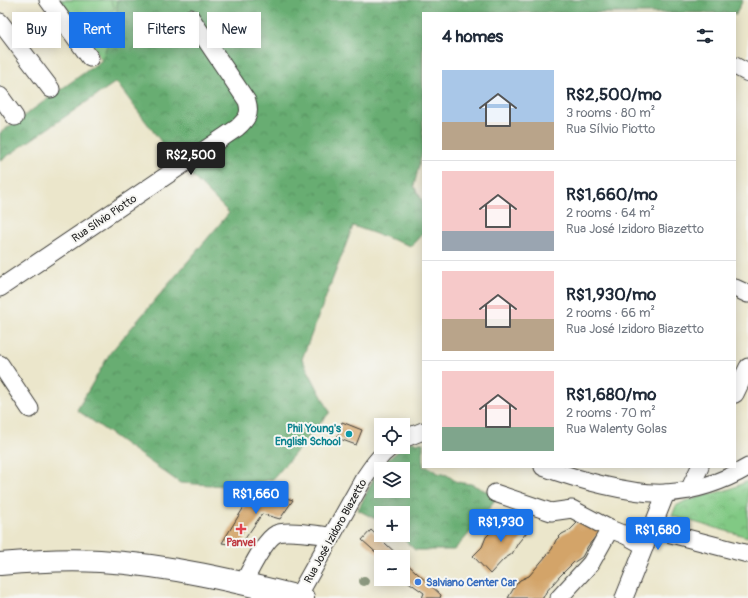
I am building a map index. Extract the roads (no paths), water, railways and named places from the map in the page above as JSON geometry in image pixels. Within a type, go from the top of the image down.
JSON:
[{"type":"main road","points":[[0,564],[61,560],[100,561],[171,568],[243,583],[299,598]]},
{"type":"street","points":[[48,0],[90,58]]},
{"type":"street","points":[[0,22],[51,89]]},
{"type":"street","name":"Rua Sílvio Piotto","points":[[0,288],[237,128],[248,115],[249,108],[247,100],[199,30]]},
{"type":"street","points":[[736,67],[748,73]]},
{"type":"street","points":[[0,96],[15,117]]},
{"type":"street","points":[[736,288],[748,294]]},
{"type":"street","points":[[0,364],[30,409]]},
{"type":"street","points":[[736,392],[748,367]]},
{"type":"street","points":[[410,436],[422,431]]},
{"type":"street","name":"Rua José Izidoro Biazetto","points":[[299,598],[331,536],[363,480],[382,454]]},
{"type":"street","points":[[548,468],[570,476],[618,488],[643,492],[666,493],[689,490],[710,484],[733,476],[748,467]]},
{"type":"street","points":[[689,490],[700,468]]},
{"type":"street","points":[[495,493],[551,512],[572,509],[645,546]]},
{"type":"street","points":[[624,598],[666,493]]},
{"type":"street","points":[[559,598],[617,532],[638,528],[652,529],[748,554]]},
{"type":"street","points":[[243,583],[264,546],[276,534],[287,532],[331,536]]},
{"type":"place","name":"Phil Young's English School","points":[[349,434]]},
{"type":"place","name":"Panvel","points":[[241,529]]},
{"type":"place","name":"Salviano Center Car","points":[[418,582]]}]
